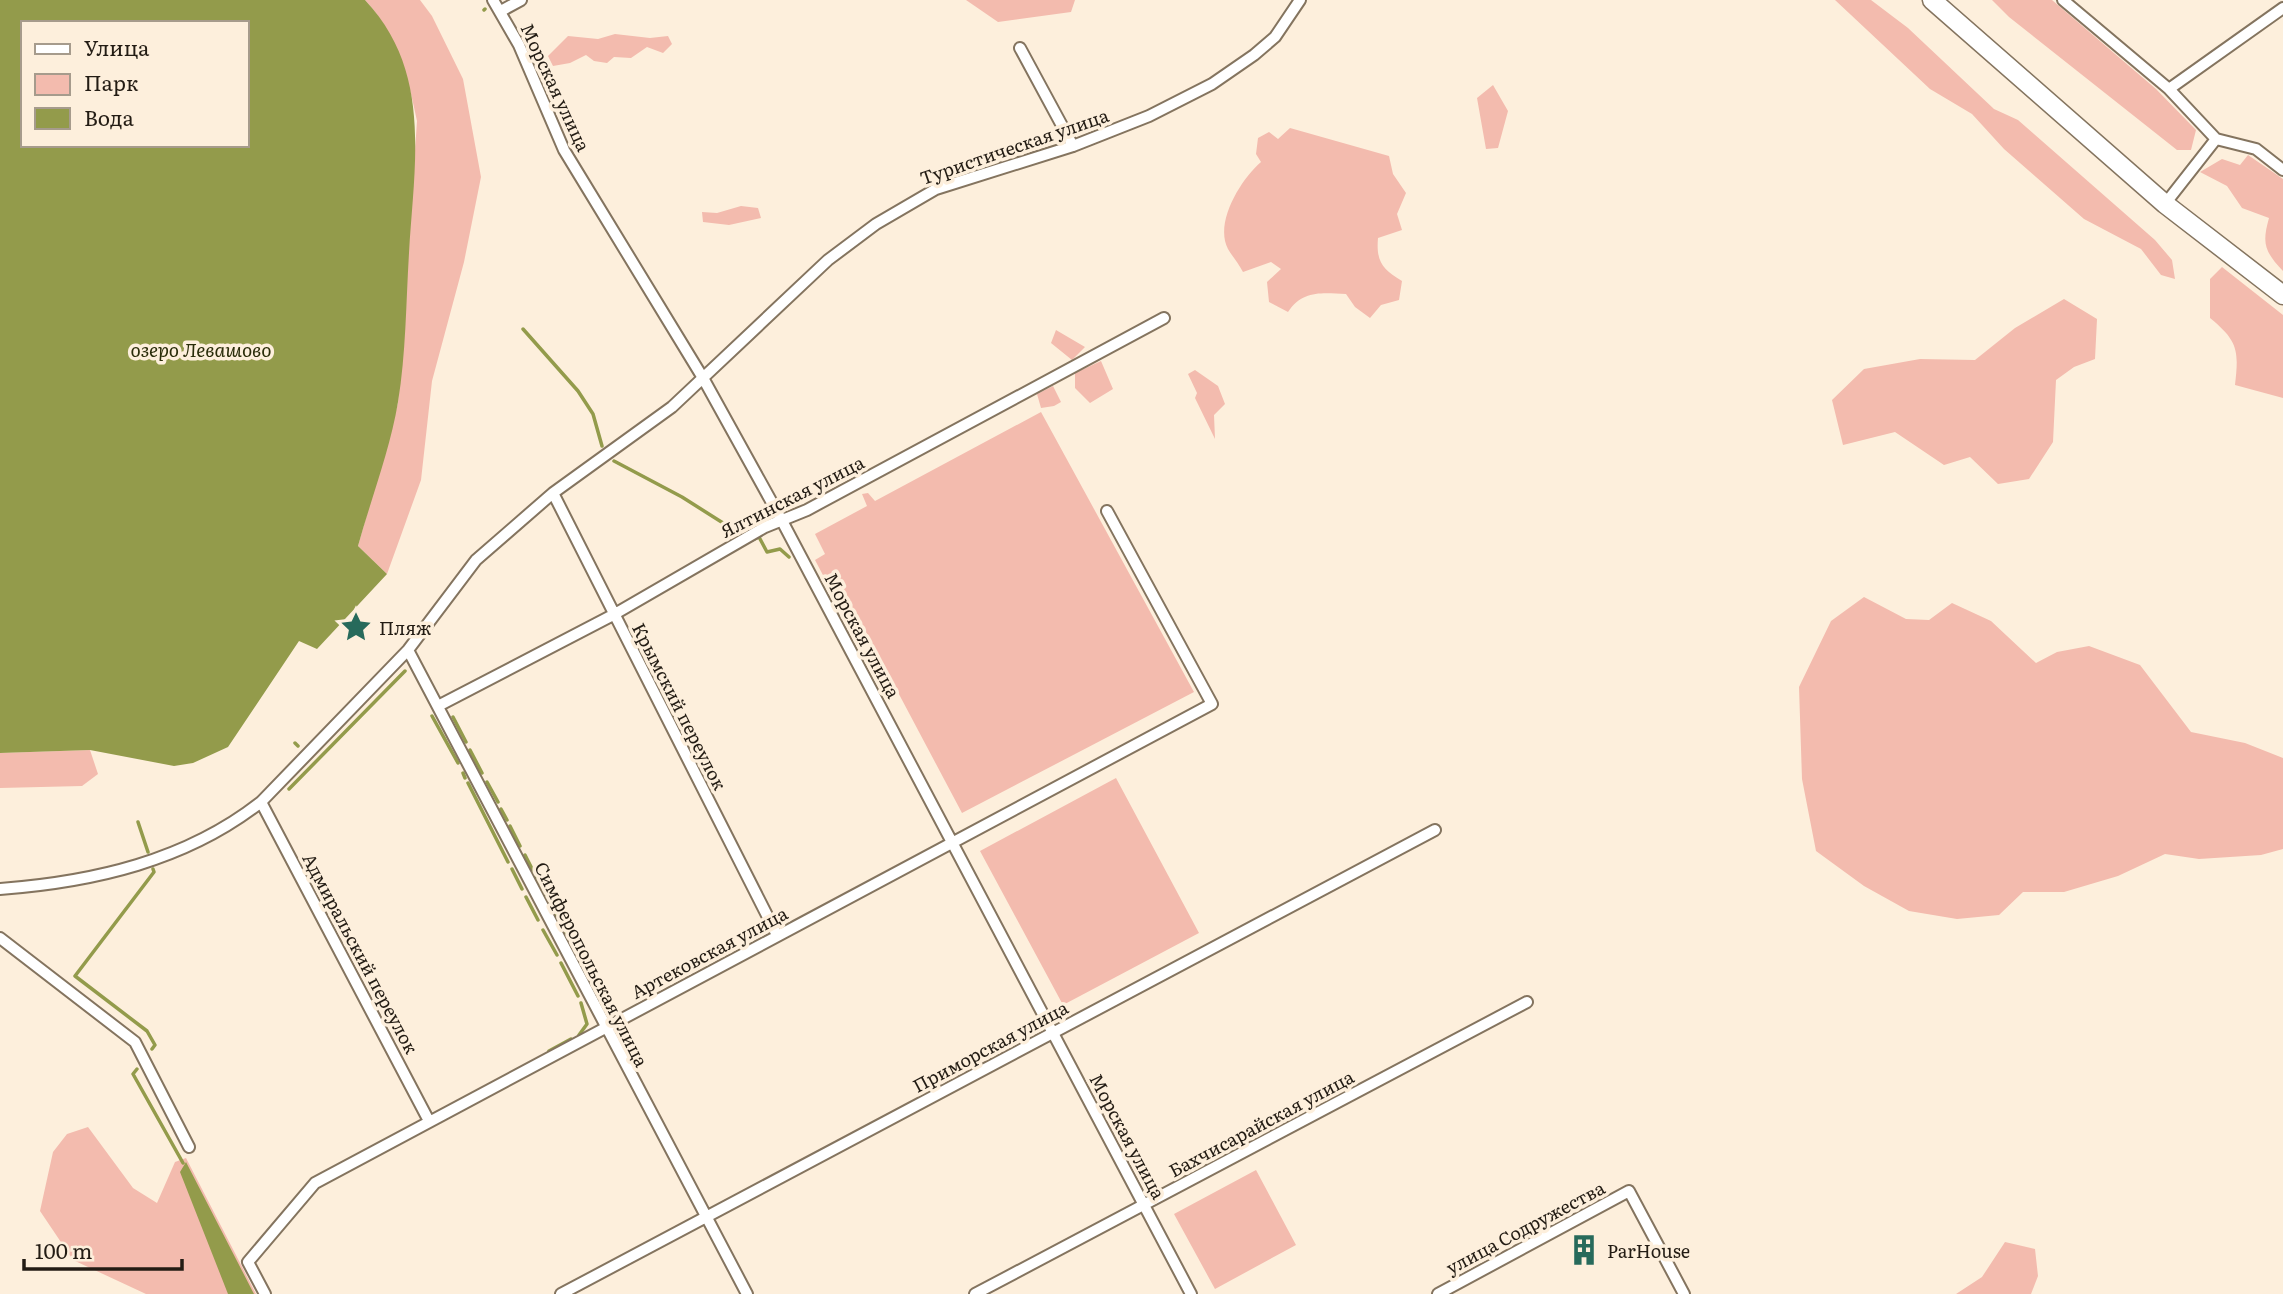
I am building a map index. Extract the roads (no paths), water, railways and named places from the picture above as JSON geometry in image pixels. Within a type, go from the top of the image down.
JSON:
[{"type":"main road","points":[[1931,0],[2165,204],[2283,295]]},
{"type":"street","name":"Морская улица","points":[[493,0],[519,45],[564,150],[703,378],[781,519],[1191,1294]]},
{"type":"street","points":[[501,11],[521,0]]},
{"type":"street","name":"Туристическая улица","points":[[0,890],[80,879],[182,851],[237,821],[261,802],[408,650],[476,560],[554,493],[672,407],[812,274],[899,210],[936,189],[1073,146],[1149,116],[1212,84],[1254,55],[1282,27],[1300,0]]},
{"type":"street","points":[[2063,0],[2169,89],[2216,139],[2256,149],[2283,170]]},
{"type":"street","points":[[2169,89],[2283,6],[2278,0]]},
{"type":"street","points":[[1020,48],[1073,146]]},
{"type":"street","points":[[2165,204],[2216,139]]},
{"type":"street","name":"Ялтинская улица","points":[[438,706],[613,615],[781,519],[807,510],[1164,318]]},
{"type":"street","name":"Крымский переулок","points":[[554,493],[613,615],[777,935]]},
{"type":"street","name":"Артековская улица","points":[[265,1294],[248,1262],[315,1183],[1212,704],[1107,510]]},
{"type":"street","name":"Симферопольская улица","points":[[408,650],[604,1028],[747,1294]]},
{"type":"street","name":"Адмиральский переулок","points":[[261,802],[429,1121]]},
{"type":"street","name":"Приморская улица","points":[[561,1294],[1435,830]]},
{"type":"street","points":[[0,938],[135,1042],[189,1147]]},
{"type":"street","name":"Бахчисарайская улица","points":[[975,1294],[1527,1002]]},
{"type":"street","name":"улица Содружества","points":[[1438,1294],[1629,1191],[1684,1294]]},
{"type":"water","name":"озеро Левашово","points":[[0,0],[365,0],[387,28],[401,57],[410,88],[414,120],[414,186],[401,384],[390,438],[358,546],[387,574],[317,649],[299,641],[228,747],[193,763],[174,766],[90,750],[0,753]]},
{"type":"water","points":[[186,1162],[254,1294],[228,1294],[180,1172]]},
{"type":"waterway","points":[[523,329],[578,391],[593,414],[602,446]]},
{"type":"waterway","points":[[614,461],[682,497],[742,535]]},
{"type":"waterway","points":[[750,541],[759,537],[767,552],[780,549],[789,557]]},
{"type":"waterway","points":[[289,789],[405,671]]},
{"type":"waterway","points":[[432,716],[458,763]]},
{"type":"waterway","points":[[453,717],[466,742]]},
{"type":"waterway","points":[[295,743],[298,746]]},
{"type":"waterway","points":[[470,750],[482,773]]},
{"type":"waterway","points":[[463,773],[465,778]]},
{"type":"waterway","points":[[487,782],[498,802]]},
{"type":"waterway","points":[[468,783],[508,862]]},
{"type":"waterway","points":[[501,809],[507,820]]},
{"type":"waterway","points":[[138,822],[148,852]]},
{"type":"waterway","points":[[510,826],[520,846]]},
{"type":"waterway","points":[[525,855],[556,916]]},
{"type":"waterway","points":[[152,1049],[155,1045],[147,1031],[75,976],[154,872],[153,869]]},
{"type":"waterway","points":[[512,869],[522,889]]},
{"type":"waterway","points":[[526,897],[538,920]]},
{"type":"waterway","points":[[561,926],[581,963]]},
{"type":"waterway","points":[[543,930],[557,955]]},
{"type":"waterway","points":[[561,963],[578,996]]},
{"type":"waterway","points":[[579,1035],[587,1024],[581,1003]]},
{"type":"waterway","points":[[549,1051],[571,1039]]},
{"type":"waterway","points":[[137,1069],[133,1074],[183,1163]]},
{"type":"place","name":"Пляж","points":[[356,627]]},
{"type":"place","name":"ParHouse","points":[[1584,1250]]}]
